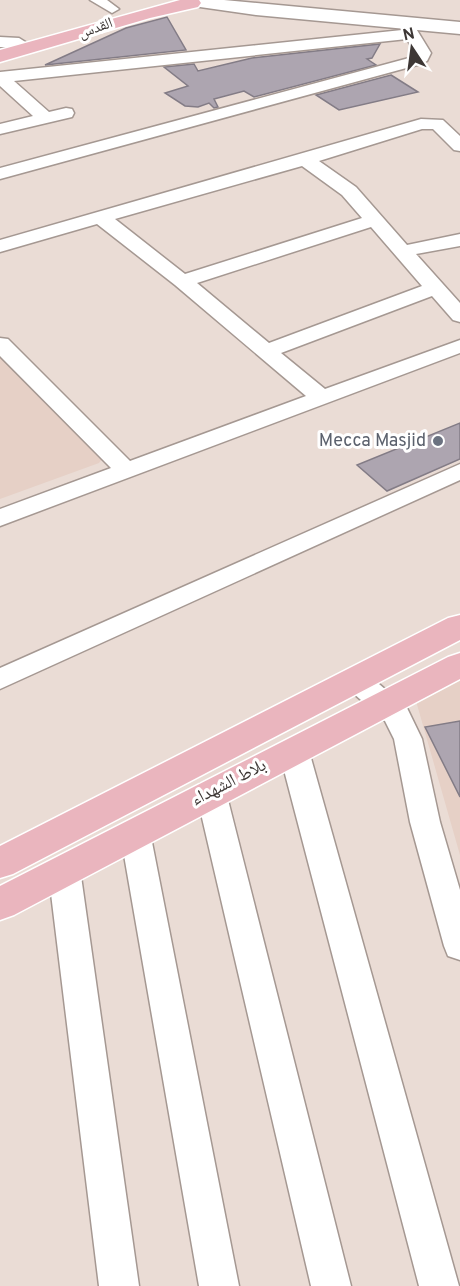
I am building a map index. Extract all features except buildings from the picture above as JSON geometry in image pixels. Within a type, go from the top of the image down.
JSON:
[{"type":"main road","name":"القدس","points":[[0,48],[60,30],[104,5],[132,0]]},
{"type":"main road","points":[[162,0],[199,2]]},
{"type":"main road","name":"القدس","points":[[0,56],[62,41],[139,15],[199,2]]},
{"type":"main road","points":[[0,863],[460,626]]},
{"type":"main road","name":"بلاط الشهداء","points":[[0,904],[211,792],[386,705],[460,665]]},
{"type":"street","points":[[228,0],[370,15],[460,21]]},
{"type":"street","points":[[199,2],[409,30]]},
{"type":"street","points":[[1,78],[409,30],[460,28]]},
{"type":"street","points":[[0,174],[411,63],[421,58],[423,52],[409,30]]},
{"type":"street","points":[[0,42],[19,43]]},
{"type":"street","points":[[1,78],[45,118]]},
{"type":"street","points":[[0,129],[66,113]]},
{"type":"street","points":[[0,246],[429,122],[441,126],[460,146]]},
{"type":"street","points":[[304,159],[349,191],[460,316]]},
{"type":"street","points":[[100,217],[182,281],[322,398]]},
{"type":"street","points":[[182,281],[374,220]]},
{"type":"street","points":[[404,251],[460,240]]},
{"type":"street","points":[[267,351],[435,288]]},
{"type":"street","points":[[0,344],[126,470]]},
{"type":"street","points":[[0,518],[460,346]]},
{"type":"street","points":[[0,679],[460,471]]},
{"type":"street","points":[[355,679],[397,715],[408,739],[425,822],[460,946]]},
{"type":"street","points":[[294,750],[439,1286]]},
{"type":"street","points":[[211,792],[331,1286]]},
{"type":"street","points":[[135,832],[219,1286]]},
{"type":"street","points":[[64,869],[119,1286]]},
{"type":"shaded area","points":[[0,349],[102,459],[99,463],[0,499]]},
{"type":"shaded area","points":[[460,678],[460,855],[416,701]]},
{"type":"place","name":"Mecca Masjid","points":[[438,441]]}]
